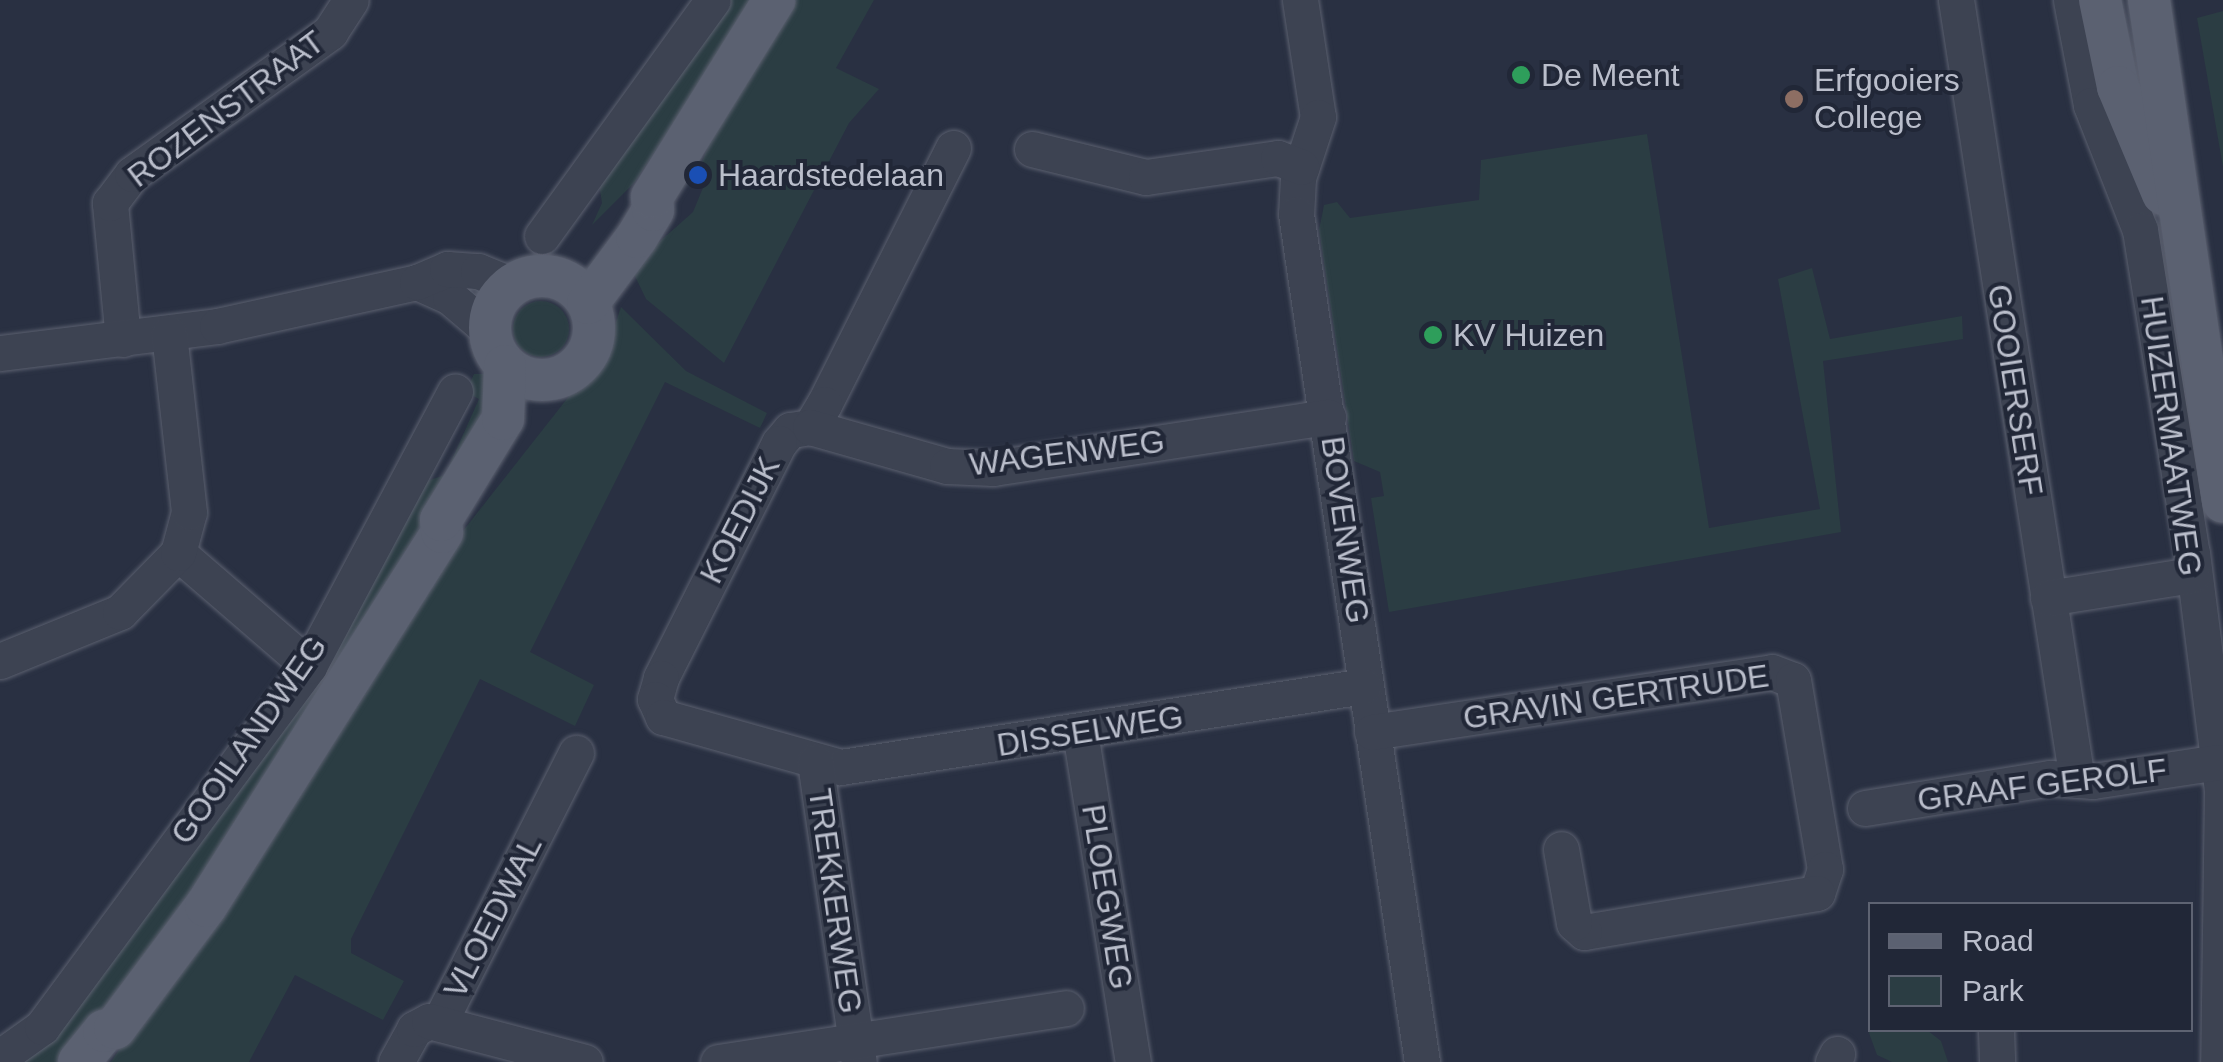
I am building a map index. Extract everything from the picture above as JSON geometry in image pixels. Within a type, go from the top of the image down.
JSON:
[{"type":"main road","points":[[572,290],[637,237],[653,210],[652,197],[774,0]]},
{"type":"main road","name":"HUIZERMAATWEG","points":[[2100,0],[2118,86],[2180,236]]},
{"type":"main road","name":"HUIZERMAATWEG","points":[[2150,0],[2182,202],[2180,236],[2223,502]]},
{"type":"main road","points":[[538,276],[572,290],[594,335],[586,358],[567,374],[513,359],[495,306],[512,285],[538,276]]},
{"type":"main road","name":"GOOILANDWEG","points":[[108,1045],[232,867],[442,532],[453,530],[496,482],[513,359]]},
{"type":"main road","name":"GOOILANDWEG","points":[[79,1062],[104,1031],[108,1045]]},
{"type":"street","name":"ROZENSTRAAT","points":[[122,339],[110,203],[132,174],[330,32],[351,0]]},
{"type":"street","points":[[542,236],[712,0]]},
{"type":"street","name":"BOVENWEG","points":[[1300,0],[1318,113],[1301,167],[1296,214],[1422,1062]]},
{"type":"street","name":"GOOIERSERF","points":[[1956,0],[2078,780]]},
{"type":"street","name":"HUIZERMAATWEG","points":[[2071,0],[2091,105],[2140,230],[2219,762],[2218,1062]]},
{"type":"street","name":"KOEDIJK","points":[[815,762],[674,724],[655,700],[779,443],[790,430],[810,428],[954,148]]},
{"type":"street","points":[[1032,148],[1146,177],[1278,158],[1301,167]]},
{"type":"street","points":[[417,282],[424,274],[458,268],[512,285]]},
{"type":"street","points":[[0,353],[169,334],[417,282],[450,296],[513,359]]},
{"type":"street","points":[[0,661],[120,612],[178,552],[190,512],[169,334]]},
{"type":"street","name":"GOOILANDWEG","points":[[0,1057],[42,1027],[308,666],[455,391]]},
{"type":"street","name":"WAGENWEG","points":[[810,428],[947,466],[993,468],[1328,417]]},
{"type":"street","points":[[178,552],[308,666]]},
{"type":"street","points":[[2048,598],[2192,575]]},
{"type":"street","name":"GRAVIN GERTRUDE","points":[[1372,732],[1772,672],[1793,680],[1826,869],[1817,893],[1584,932],[1574,923],[1561,849]]},
{"type":"street","name":"DISSELWEG","points":[[815,762],[880,764],[1364,686]]},
{"type":"street","name":"PLOEGWEG","points":[[1080,732],[1133,1062]]},
{"type":"street","name":"VLOEDWAL","points":[[396,1062],[418,1025],[439,1023],[576,753]]},
{"type":"street","name":"TREKKERWEG","points":[[815,762],[857,1050],[1066,1008]]},
{"type":"street","name":"GRAAF GEROLF","points":[[1865,808],[2050,778],[2078,780],[2219,762]]},
{"type":"street","points":[[439,1023],[585,1062]]},
{"type":"street","points":[[1996,1032],[1997,1062]]},
{"type":"street","points":[[718,1062],[857,1050]]},
{"type":"green space","points":[[722,0],[755,0],[635,182],[592,225],[602,203],[598,177]]},
{"type":"green space","points":[[790,0],[874,0],[836,68],[879,89],[849,123],[724,363],[646,299],[634,274],[640,259],[693,212],[707,178],[698,172],[710,141]]},
{"type":"green space","points":[[2223,11],[2223,167],[2197,18]]},
{"type":"green space","points":[[1647,134],[1709,528],[1820,509],[1778,279],[1812,268],[1830,339],[1962,316],[1963,339],[1823,361],[1841,532],[1389,612],[1371,498],[1384,496],[1380,472],[1354,461],[1319,230],[1324,205],[1337,202],[1350,218],[1479,200],[1481,160]]},
{"type":"green space","points":[[541,301],[561,309],[569,329],[561,349],[541,357],[521,349],[513,329],[521,309]]},
{"type":"green space","points":[[621,307],[686,371],[767,413],[760,428],[665,382],[530,652],[594,685],[575,726],[480,679],[351,939],[351,953],[404,981],[383,1020],[295,975],[249,1062],[111,1062],[459,536],[607,348]]},
{"type":"green space","points":[[474,374],[492,374],[498,404],[183,905],[66,1062],[14,1062],[418,484],[445,475],[479,399],[466,392]]},
{"type":"green space","points":[[1930,1032],[1941,1041],[1948,1062],[1892,1062],[1877,1055],[1869,1033]]},
{"type":"place","name":"De Meent","points":[[1521,75]]},
{"type":"place","name":"Erfgooiers College","points":[[1794,99]]},
{"type":"place","name":"Haardstedelaan","points":[[698,175]]},
{"type":"place","name":"KV Huizen","points":[[1433,335]]}]
